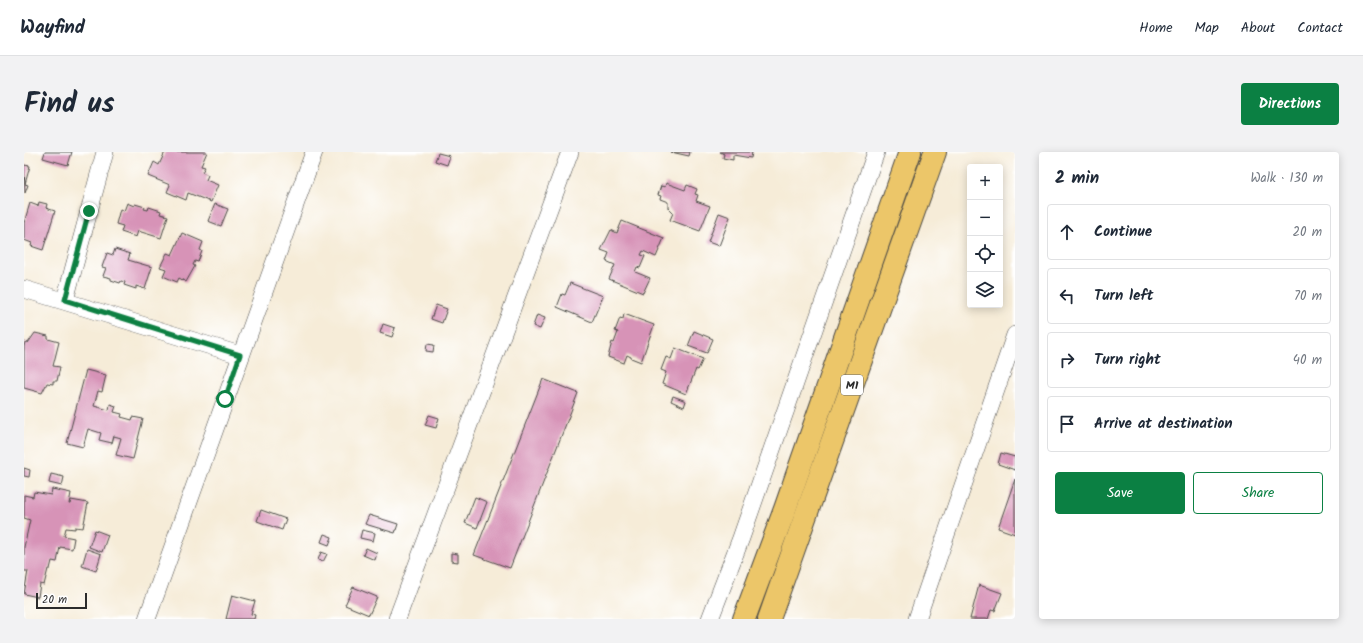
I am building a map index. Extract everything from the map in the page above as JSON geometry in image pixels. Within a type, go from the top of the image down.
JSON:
[{"type":"highway","name":"M1","points":[[744,619],[785,509],[910,152]]},
{"type":"highway","name":"M1","points":[[768,619],[935,152]]},
{"type":"street","points":[[65,300],[105,152]]},
{"type":"street","points":[[147,619],[240,355],[314,152]]},
{"type":"street","points":[[397,619],[570,152]]},
{"type":"street","points":[[710,619],[741,538],[876,152]]},
{"type":"street","points":[[24,289],[65,300],[240,355]]},
{"type":"street","points":[[917,619],[1015,335]]},
{"type":"building","points":[[45,152],[72,152],[68,165],[43,158]]},
{"type":"building","points":[[165,152],[207,152],[201,166],[205,167],[202,172],[208,175],[206,180],[218,185],[211,202],[188,193],[186,200],[167,192],[170,185],[148,176],[154,162],[159,165]]},
{"type":"building","points":[[671,152],[690,152],[689,156]]},
{"type":"building","points":[[720,152],[752,152],[751,158],[733,155],[733,160],[723,158],[724,154]]},
{"type":"building","points":[[438,153],[450,156],[447,165],[435,161]]},
{"type":"building","points":[[24,165],[30,166],[25,184],[28,185],[25,193]]},
{"type":"building","points":[[666,183],[685,190],[687,185],[697,189],[695,194],[698,195],[696,201],[710,206],[700,231],[670,220],[673,213],[668,208],[668,202],[660,199],[661,196],[658,195],[661,186],[665,187]]},
{"type":"building","points":[[39,202],[47,204],[46,208],[55,211],[43,250],[31,246],[32,243],[24,240],[24,223],[30,203],[38,206]]},
{"type":"building","points":[[127,203],[134,206],[135,204],[145,207],[144,209],[148,210],[149,207],[161,211],[160,214],[168,216],[161,238],[138,231],[136,237],[121,232],[123,226],[116,224],[120,209],[124,211]]},
{"type":"building","points":[[215,204],[228,209],[221,226],[208,221]]},
{"type":"building","points":[[719,213],[730,217],[719,246],[708,242]]},
{"type":"building","points":[[622,221],[664,238],[656,257],[643,251],[641,255],[645,256],[640,268],[637,267],[635,272],[650,278],[643,293],[609,279],[615,265],[606,261],[609,253],[601,250],[611,230],[617,233]]},
{"type":"building","points":[[182,233],[203,242],[200,250],[202,251],[198,262],[195,261],[193,265],[195,266],[186,282],[179,278],[177,282],[163,276],[166,269],[160,267],[167,253],[172,255]]},
{"type":"building","points":[[115,249],[130,254],[128,260],[152,267],[145,289],[136,286],[136,289],[124,285],[125,282],[121,281],[120,283],[103,276],[106,268],[102,267],[107,253],[113,255]]},
{"type":"building","points":[[570,283],[603,296],[592,322],[557,307],[562,294],[565,295]]},
{"type":"building","points":[[436,305],[447,309],[442,323],[431,319]]},
{"type":"building","points":[[624,314],[654,325],[641,362],[627,355],[624,363],[608,357],[612,342],[614,343],[618,332],[615,331],[620,318],[623,319]]},
{"type":"building","points":[[537,315],[545,318],[540,329],[533,326]]},
{"type":"building","points":[[383,324],[395,328],[392,337],[380,333]]},
{"type":"building","points":[[694,331],[713,339],[707,353],[688,346]]},
{"type":"building","points":[[35,333],[48,336],[48,339],[59,342],[53,366],[60,367],[57,381],[53,381],[53,384],[47,383],[42,393],[24,388],[25,342],[28,343]]},
{"type":"building","points":[[427,344],[434,345],[433,352],[426,351]]},
{"type":"building","points":[[675,348],[703,359],[698,370],[696,369],[686,394],[662,384],[666,372],[661,370],[666,357],[671,359]]},
{"type":"building","points":[[86,370],[106,375],[102,392],[98,391],[94,406],[109,410],[110,404],[116,406],[114,412],[122,414],[121,417],[132,420],[133,417],[143,419],[133,459],[116,455],[121,438],[114,436],[112,443],[99,440],[101,433],[88,429],[83,447],[67,443]]},
{"type":"building","points":[[543,379],[578,393],[510,568],[474,555]]},
{"type":"building","points":[[673,396],[686,401],[684,407],[671,401]]},
{"type":"building","points":[[429,415],[439,418],[436,428],[425,425]]},
{"type":"building","points":[[1001,453],[1015,457],[1015,470],[998,464]]},
{"type":"building","points":[[24,468],[30,470],[29,477],[24,476]]},
{"type":"building","points":[[51,474],[64,477],[62,486],[49,483]]},
{"type":"building","points":[[1015,479],[1015,534],[998,528]]},
{"type":"building","points":[[52,489],[71,493],[69,504],[71,500],[88,503],[83,528],[66,528],[64,536],[74,538],[72,549],[60,547],[57,562],[52,561],[50,569],[48,569],[44,585],[40,584],[38,597],[24,594],[28,571],[24,571],[24,547],[30,520],[24,518],[24,495],[33,497],[34,492],[51,495]]},
{"type":"building","points":[[475,497],[487,502],[477,528],[465,523]]},
{"type":"building","points":[[261,510],[286,519],[282,530],[257,521]]},
{"type":"building","points":[[369,515],[398,524],[395,533],[365,524]]},
{"type":"building","points":[[95,530],[108,535],[102,552],[89,547]]},
{"type":"building","points":[[362,530],[375,533],[373,541],[360,538]]},
{"type":"building","points":[[324,534],[332,537],[329,545],[321,542]]},
{"type":"building","points":[[366,548],[377,553],[375,560],[363,555]]},
{"type":"building","points":[[87,549],[101,554],[96,571],[82,566]]},
{"type":"building","points":[[321,552],[327,554],[323,562],[318,560]]},
{"type":"building","points":[[451,553],[458,554],[458,562],[451,561]]},
{"type":"building","points":[[979,585],[1002,593],[995,611],[991,610],[988,619],[970,619]]},
{"type":"building","points":[[353,587],[377,597],[369,615],[345,605]]},
{"type":"building","points":[[232,595],[255,601],[251,614],[255,615],[254,619],[226,619]]},
{"type":"route","points":[[89,211],[65,300],[240,355],[225,399]]}]
